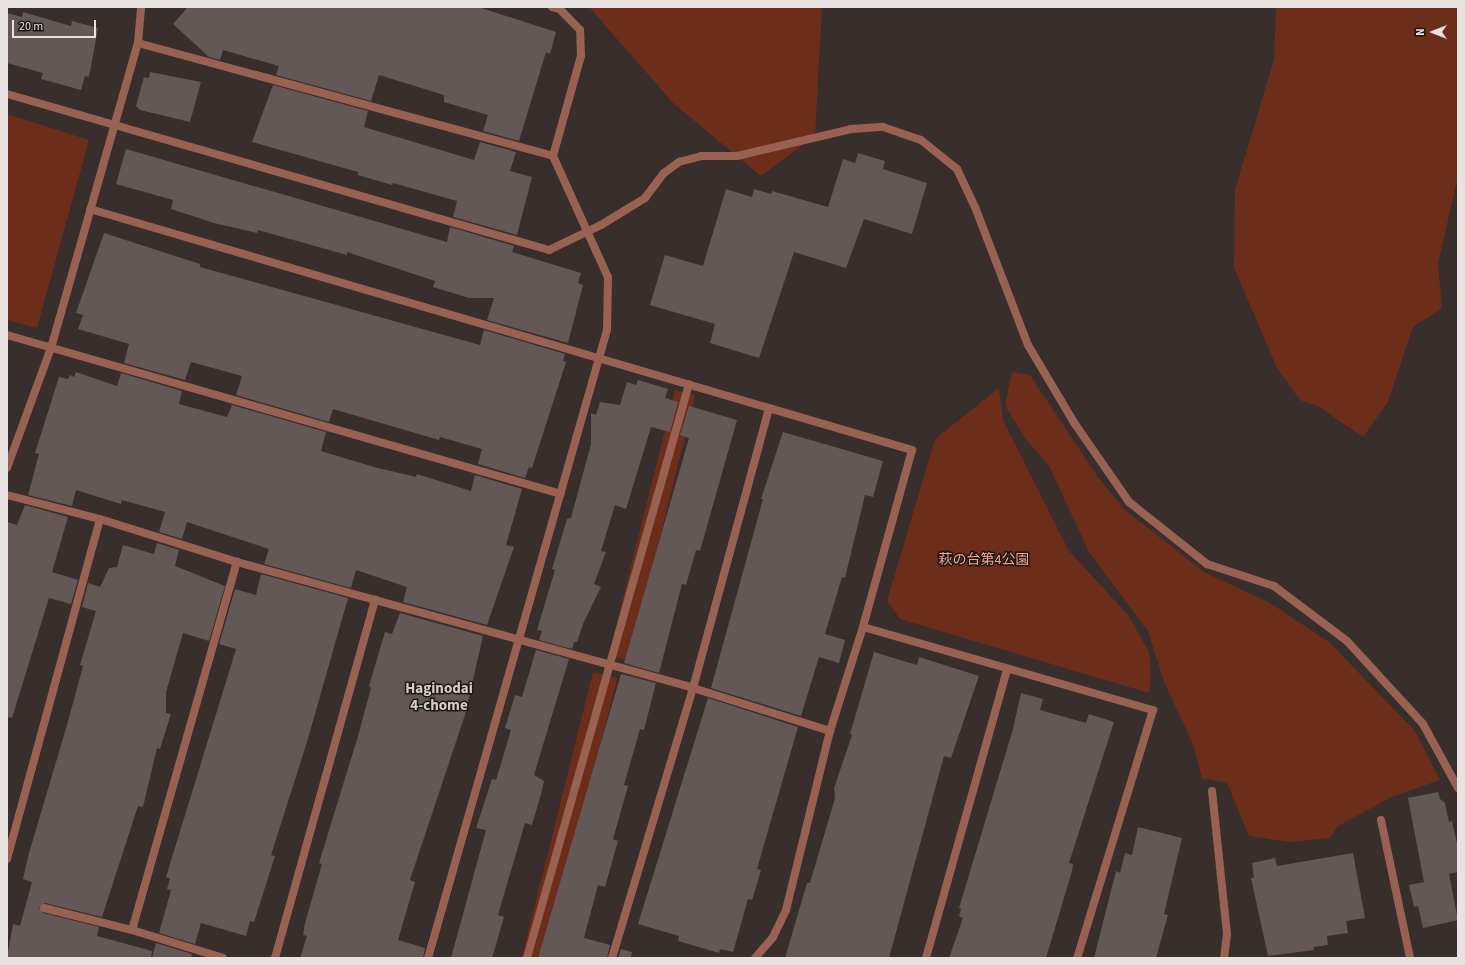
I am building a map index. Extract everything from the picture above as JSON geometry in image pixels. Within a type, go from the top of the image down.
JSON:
[{"type":"street","points":[[7,468],[51,348],[113,125],[138,43],[141,7]]},
{"type":"street","points":[[428,958],[607,330],[608,277],[553,156],[581,56],[580,30],[560,9],[552,7]]},
{"type":"street","points":[[138,43],[553,156]]},
{"type":"street","points":[[7,94],[549,250],[601,225],[645,198],[664,173],[679,162],[701,156],[737,156],[851,129],[883,127],[921,140],[957,169],[975,207],[1028,345],[1075,424],[1129,502],[1207,564],[1274,586],[1347,641],[1423,724],[1458,788]]},
{"type":"street","points":[[90,209],[600,356],[769,409],[912,450],[863,627],[830,731],[786,910],[773,937],[755,958]]},
{"type":"street","points":[[7,335],[561,494]]},
{"type":"street","points":[[527,958],[612,667],[689,384]]},
{"type":"street","points":[[612,958],[693,688],[769,409]]},
{"type":"street","points":[[7,495],[100,519],[237,562],[520,639],[612,667],[693,688],[830,731]]},
{"type":"street","points":[[7,859],[100,519]]},
{"type":"street","points":[[132,930],[237,562]]},
{"type":"street","points":[[275,958],[375,600]]},
{"type":"street","points":[[863,627],[1153,710],[1077,958]]},
{"type":"street","points":[[926,958],[1008,669]]},
{"type":"street","points":[[1212,791],[1227,934],[1224,958]]},
{"type":"street","points":[[1381,820],[1410,958]]},
{"type":"street","points":[[44,908],[132,930],[223,958]]},
{"type":"green space","points":[[589,7],[822,7],[815,136],[761,176],[674,104]]},
{"type":"green space","points":[[1276,7],[1458,7],[1458,176],[1438,264],[1442,308],[1413,327],[1388,402],[1363,437],[1318,406],[1300,400],[1277,368],[1234,268],[1235,190],[1274,59]]},
{"type":"green space","points":[[7,114],[89,140],[37,328],[7,320]]},
{"type":"green space","points":[[1012,372],[1030,375],[1098,477],[1125,510],[1204,572],[1270,603],[1329,642],[1415,731],[1440,780],[1392,797],[1338,826],[1330,838],[1291,842],[1249,836],[1227,783],[1202,778],[1193,744],[1164,682],[1148,631],[1089,552],[1049,466],[1025,438],[1005,405]]},
{"type":"green space","name":"萩の台第4公園","points":[[999,388],[1003,420],[1069,551],[1129,616],[1149,652],[1151,672],[1149,693],[900,619],[887,601],[935,439]]},
{"type":"green space","points":[[675,390],[695,395],[629,661],[609,656]]},
{"type":"green space","points":[[593,672],[617,678],[547,958],[522,958]]},
{"type":"building","points":[[188,7],[478,7],[556,32],[550,54],[546,52],[519,141],[483,131],[488,115],[444,102],[444,95],[379,75],[371,101],[276,75],[279,66],[223,50],[220,60],[209,57],[173,24]]},
{"type":"building","points":[[23,12],[71,26],[72,21],[98,28],[89,77],[85,76],[81,90],[41,79],[43,73],[7,63],[7,13],[22,17]]},
{"type":"building","points":[[150,72],[201,82],[190,122],[140,110],[136,106],[144,77],[149,78]]},
{"type":"building","points":[[273,85],[368,111],[364,127],[474,160],[480,142],[516,152],[510,171],[532,177],[517,235],[453,217],[457,201],[393,183],[392,185],[358,175],[358,172],[252,142]]},
{"type":"building","points":[[126,149],[447,242],[450,227],[514,246],[512,252],[581,273],[578,283],[583,285],[568,343],[487,320],[494,298],[469,298],[433,287],[435,281],[347,252],[347,255],[258,230],[257,233],[214,223],[171,209],[173,200],[116,184]]},
{"type":"building","points":[[858,153],[885,161],[883,169],[927,183],[912,234],[864,219],[846,268],[794,252],[759,358],[710,343],[715,324],[650,305],[665,255],[703,266],[726,189],[752,197],[754,189],[771,194],[772,191],[828,207],[843,159],[855,163]]},
{"type":"building","points":[[104,233],[200,264],[200,267],[480,345],[484,330],[565,354],[563,361],[566,362],[532,468],[529,467],[525,478],[478,464],[482,449],[440,437],[439,440],[333,409],[329,422],[236,395],[242,376],[191,362],[185,380],[124,363],[129,344],[78,329],[83,315],[76,313]]},
{"type":"building","points":[[76,372],[117,386],[121,373],[182,391],[179,404],[227,417],[232,405],[326,432],[321,451],[374,467],[416,477],[417,474],[471,491],[475,475],[522,489],[506,545],[514,547],[487,625],[403,602],[407,587],[356,570],[351,588],[264,564],[269,549],[187,522],[182,539],[159,532],[165,512],[122,500],[121,504],[76,490],[72,506],[28,495],[39,454],[35,453],[59,377],[68,379],[70,375],[74,377]]},
{"type":"building","points":[[638,380],[668,389],[665,398],[678,402],[670,432],[651,427],[626,509],[615,505],[601,551],[606,552],[594,584],[601,587],[583,624],[577,642],[574,642],[572,649],[539,640],[542,631],[537,630],[555,570],[552,569],[567,519],[571,518],[591,444],[591,413],[596,415],[600,402],[620,405],[627,382],[636,385]]},
{"type":"building","points":[[689,406],[737,420],[700,551],[696,550],[686,585],[682,584],[659,673],[624,663],[689,438],[680,435]]},
{"type":"building","points":[[783,432],[883,461],[873,497],[865,495],[845,578],[842,577],[825,634],[845,640],[839,663],[819,657],[801,716],[711,688],[763,499],[761,499]]},
{"type":"building","points":[[25,505],[68,517],[52,572],[78,580],[71,604],[49,598],[12,718],[7,717],[7,522],[17,525]]},
{"type":"building","points":[[157,543],[179,550],[175,566],[225,586],[209,641],[183,633],[166,692],[166,713],[171,714],[160,749],[157,748],[143,807],[138,806],[102,917],[45,903],[39,907],[43,913],[99,927],[97,936],[152,951],[151,958],[7,958],[13,924],[20,926],[32,882],[23,879],[29,853],[67,725],[83,666],[80,665],[96,611],[82,607],[88,583],[100,587],[109,568],[117,567],[123,545],[154,554]]},
{"type":"building","points":[[261,574],[348,598],[307,742],[271,855],[275,856],[254,922],[250,921],[246,936],[201,923],[195,944],[159,933],[171,890],[167,889],[170,879],[166,877],[236,649],[219,644],[235,589],[256,595]]},
{"type":"building","points":[[400,613],[483,636],[465,715],[410,880],[415,882],[398,940],[425,948],[423,958],[300,958],[307,936],[303,935],[305,923],[322,864],[319,863],[358,736],[371,688],[369,686],[385,632],[392,634]]},
{"type":"building","points":[[536,650],[569,659],[534,775],[544,781],[541,794],[532,825],[525,823],[498,915],[504,917],[492,958],[451,958],[486,830],[476,828],[492,779],[496,780],[511,730],[505,728],[515,695],[522,697]]},
{"type":"building","points":[[874,652],[917,665],[919,657],[979,676],[951,758],[944,756],[889,958],[785,958],[807,883],[810,883],[835,798],[834,788],[852,735],[850,734]]},
{"type":"building","points":[[621,674],[656,683],[644,730],[640,729],[624,785],[628,786],[613,839],[618,841],[605,887],[598,885],[584,938],[610,945],[607,958],[538,958]]},
{"type":"building","points":[[1021,693],[1043,699],[1040,710],[1086,723],[1089,714],[1114,722],[1069,863],[1073,864],[1072,871],[1046,958],[949,958],[963,918],[959,916],[961,909],[959,908],[1013,729]]},
{"type":"building","points":[[708,698],[798,727],[757,869],[761,870],[752,900],[748,899],[733,952],[720,949],[719,953],[678,941],[679,936],[638,924]]},
{"type":"building","points":[[1438,792],[1440,799],[1445,803],[1449,822],[1452,821],[1458,848],[1458,872],[1449,874],[1458,920],[1423,928],[1418,906],[1414,907],[1409,885],[1424,882],[1408,798]]},
{"type":"building","points":[[1138,827],[1182,838],[1164,914],[1168,915],[1156,958],[1094,958],[1116,871],[1120,873],[1125,853],[1132,855]]},
{"type":"building","points":[[1353,853],[1365,918],[1346,921],[1348,933],[1327,936],[1328,945],[1314,947],[1314,950],[1268,956],[1251,878],[1254,878],[1252,863],[1275,858],[1277,866]]},
{"type":"building","points":[[156,943],[192,954],[191,958],[152,958]]},
{"type":"building","points":[[621,949],[632,952],[631,958],[618,958]]},
{"type":"district","name":"Haginodai 4-chome","points":[[439,696]]}]
